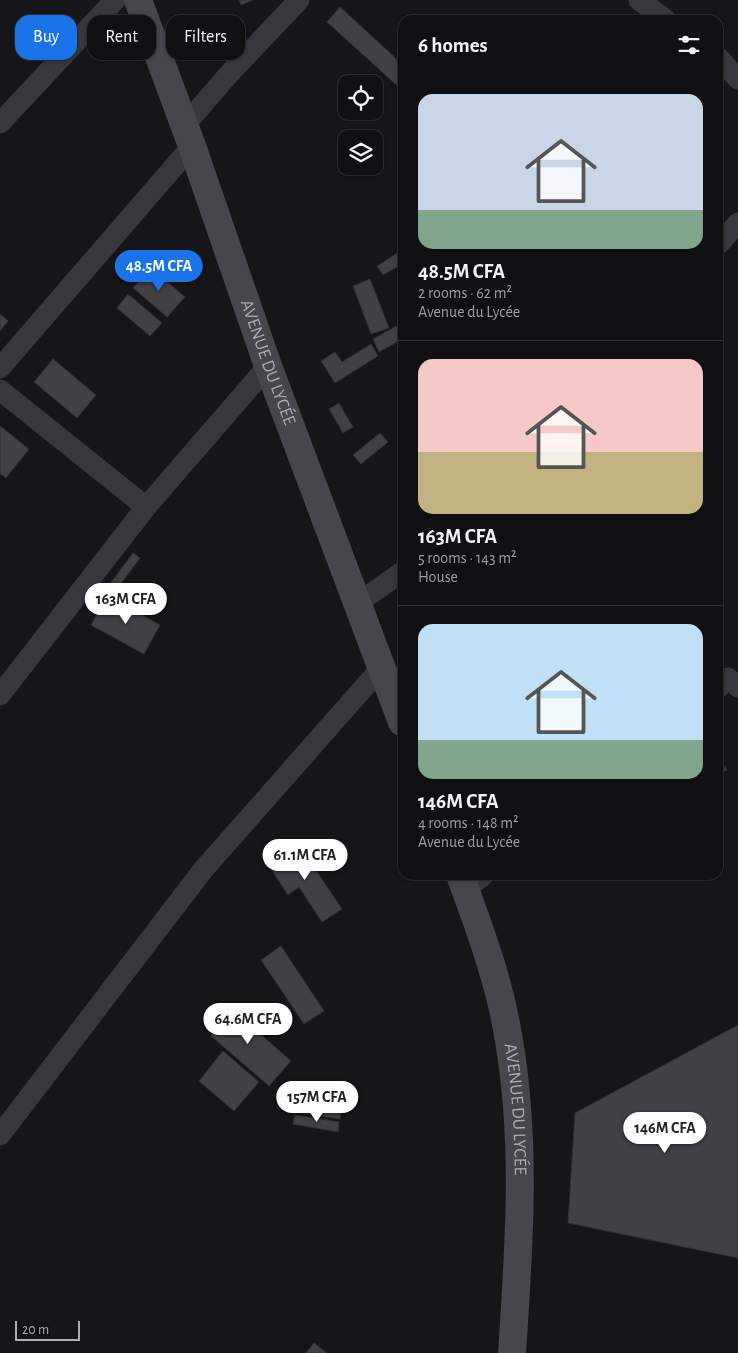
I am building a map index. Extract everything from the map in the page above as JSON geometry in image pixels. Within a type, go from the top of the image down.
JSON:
[{"type":"main road","name":"AVENUE DU LYCÉE","points":[[138,0],[188,136],[268,366],[398,711]]},
{"type":"main road","name":"AVENUE DU LYCÉE","points":[[469,880],[506,1026],[517,1113],[520,1196],[512,1353]]},
{"type":"street","points":[[0,123],[114,0]]},
{"type":"street","points":[[0,368],[188,136],[229,74],[299,0]]},
{"type":"street","points":[[639,0],[659,15]]},
{"type":"street","points":[[723,63],[738,80]]},
{"type":"street","points":[[723,240],[738,223]]},
{"type":"street","points":[[0,695],[146,507],[268,366]]},
{"type":"street","points":[[0,390],[146,507]]},
{"type":"street","points":[[358,602],[398,575]]},
{"type":"street","points":[[0,1135],[203,870],[382,667]]},
{"type":"building","points":[[239,0],[253,0],[241,5]]},
{"type":"building","points":[[340,7],[398,60],[398,86],[327,22]]},
{"type":"building","points":[[398,253],[398,266],[383,275],[377,266]]},
{"type":"building","points":[[150,267],[185,297],[167,317],[133,288]]},
{"type":"building","points":[[370,279],[389,328],[371,334],[353,286]]},
{"type":"building","points":[[128,294],[162,323],[150,336],[117,308]]},
{"type":"building","points":[[0,314],[8,321],[0,331]]},
{"type":"building","points":[[398,325],[398,341],[379,352],[373,339]]},
{"type":"building","points":[[371,344],[378,356],[335,383],[321,361],[335,352],[342,362]]},
{"type":"building","points":[[53,359],[96,395],[77,418],[34,382]]},
{"type":"building","points":[[339,403],[353,427],[343,433],[329,409]]},
{"type":"building","points":[[0,426],[29,449],[6,478],[0,474]]},
{"type":"building","points":[[380,433],[388,442],[361,464],[353,455]]},
{"type":"building","points":[[133,553],[140,558],[116,590],[109,585]]},
{"type":"building","points":[[107,596],[160,625],[144,654],[91,625]]},
{"type":"building","points":[[723,764],[727,770],[723,772]]},
{"type":"building","points":[[296,841],[342,909],[322,922],[299,887],[288,895],[271,869],[282,862],[276,854]]},
{"type":"building","points":[[281,946],[324,1011],[304,1024],[261,960]]},
{"type":"building","points":[[225,1003],[291,1061],[269,1086],[211,1036],[214,1033],[206,1026]]},
{"type":"building","points":[[738,1025],[738,1258],[568,1223],[575,1113]]},
{"type":"building","points":[[223,1051],[259,1082],[234,1111],[199,1081]]},
{"type":"building","points":[[297,1102],[341,1109],[340,1119],[295,1112]]},
{"type":"building","points":[[295,1115],[339,1122],[338,1132],[293,1124]]},
{"type":"building","points":[[314,1343],[327,1353],[306,1353]]}]
